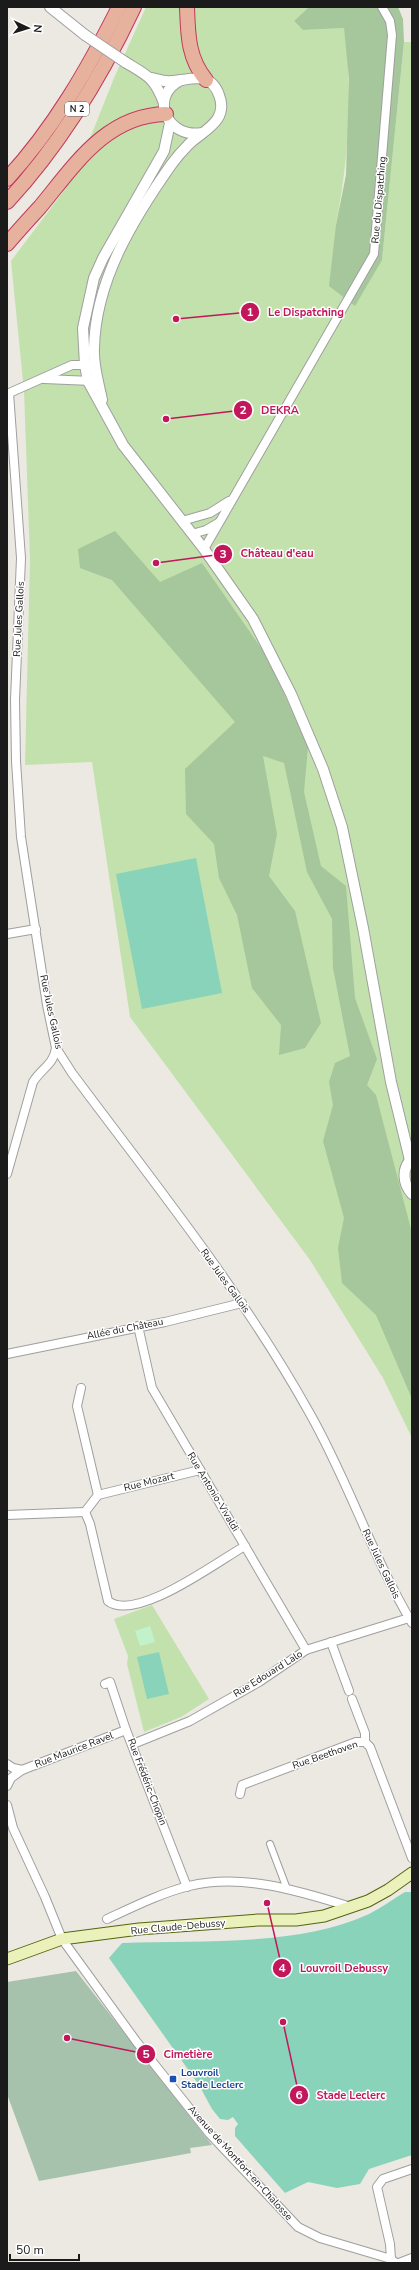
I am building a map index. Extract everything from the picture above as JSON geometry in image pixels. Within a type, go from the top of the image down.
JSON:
[{"type":"highway","name":"N 2","points":[[7,179],[28,156],[69,99],[119,7]]},
{"type":"highway","name":"N 2","points":[[7,202],[76,112],[134,7]]},
{"type":"highway","points":[[187,7],[192,58],[196,69],[206,80]]},
{"type":"highway","points":[[7,244],[40,207],[71,167],[89,148],[106,134],[125,124],[143,116],[166,113]]},
{"type":"main road","name":"Rue Claude-Debussy","points":[[7,1959],[62,1938],[155,1928],[258,1920],[296,1920],[324,1916],[351,1908],[388,1890],[412,1873]]},
{"type":"street","name":"Rue du Dispatching","points":[[204,549],[230,501],[374,254],[392,35],[390,21],[382,7]]},
{"type":"street","points":[[49,8],[85,35],[152,78],[167,82],[191,77],[206,80],[219,94],[221,112],[214,125],[202,133],[172,164],[122,243],[103,288],[98,313],[94,349],[90,365]]},
{"type":"street","points":[[152,78],[157,86],[166,113],[184,133],[202,133]]},
{"type":"street","points":[[184,78],[170,88],[166,113],[164,151],[103,258],[94,278],[83,328],[93,381],[104,410],[123,445],[204,549],[253,619],[291,694],[323,769],[342,827],[363,928],[380,1030],[411,1159],[404,1174],[405,1182],[412,1194]]},
{"type":"street","name":"Rue Jules Gallois","points":[[90,365],[72,365],[8,393],[21,558],[15,700],[16,761],[21,837],[47,1005],[56,1048],[72,1073],[242,1303],[309,1412],[393,1592],[410,1621]]},
{"type":"street","points":[[41,379],[74,379],[93,381]]},
{"type":"street","name":"Rue du Dispatching","points":[[182,521],[210,513],[230,501]]},
{"type":"street","points":[[192,534],[206,530],[218,523]]},
{"type":"street","points":[[7,934],[36,929]]},
{"type":"street","points":[[7,1174],[34,1082],[40,1071],[55,1058],[56,1048]]},
{"type":"street","points":[[400,1118],[412,1136]]},
{"type":"street","name":"Allée du Château","points":[[7,1354],[138,1326],[165,1322],[242,1303]]},
{"type":"street","name":"Rue Antonio-Vivaldi","points":[[138,1326],[152,1388],[306,1650]]},
{"type":"street","points":[[81,1388],[77,1406],[98,1494],[85,1512]]},
{"type":"street","name":"Rue Mozart","points":[[98,1494],[200,1470]]},
{"type":"street","points":[[85,1512],[90,1524],[108,1601],[118,1606],[134,1605],[163,1595],[245,1546]]},
{"type":"street","points":[[7,1516],[85,1512]]},
{"type":"street","name":"Rue Edouard Lalo","points":[[133,1744],[190,1722],[259,1682],[306,1650],[410,1621]]},
{"type":"street","points":[[331,1642],[349,1691]]},
{"type":"street","name":"Rue Frédéric-Chopin","points":[[105,1684],[110,1682],[126,1730],[133,1744],[188,1887]]},
{"type":"street","points":[[352,1699],[365,1733],[365,1742]]},
{"type":"street","name":"Rue Maurice Ravel","points":[[7,1786],[12,1778],[22,1770],[126,1730]]},
{"type":"street","name":"Rue Beethoven","points":[[240,1794],[242,1785],[356,1742],[365,1742],[370,1747],[412,1858]]},
{"type":"street","name":"Rue Maurice Ravel","points":[[7,1764],[13,1768],[22,1770]]},
{"type":"street","name":"Avenue de Montfort-en-Chalosse","points":[[7,1805],[13,1828],[45,1896],[62,1938],[173,2090],[209,2134],[298,2227],[320,2238],[395,2262]]},
{"type":"street","name":"Avenue de Montfort-en-Chalosse","points":[[7,1821],[13,1828]]},
{"type":"street","points":[[270,1844],[287,1889]]},
{"type":"street","points":[[107,1919],[188,1887],[226,1882],[260,1884],[287,1889],[351,1908]]},
{"type":"street","points":[[412,2169],[383,2179],[377,2187],[395,2262],[412,2258]]},
{"type":"green space","points":[[146,7],[309,7],[294,21],[303,30],[344,28],[349,77],[349,102],[344,176],[336,225],[382,260],[404,42],[412,42],[412,1438],[383,1378],[310,1260],[130,1017],[92,762],[25,765],[30,559],[24,391],[11,261],[75,176],[114,78]]},
{"type":"green space","points":[[309,7],[398,7],[403,19],[404,42],[382,260],[355,306],[329,286],[336,225],[346,175],[349,80],[344,28],[303,30],[294,21]]},
{"type":"green space","points":[[115,531],[160,582],[202,563],[268,658],[308,747],[304,792],[321,866],[346,886],[355,998],[377,1059],[367,1085],[376,1095],[412,1233],[412,1399],[376,1315],[342,1283],[338,1248],[344,1218],[323,1141],[333,1105],[329,1082],[335,1063],[350,1056],[333,968],[332,919],[307,872],[284,763],[263,756],[277,834],[269,876],[295,911],[321,1023],[305,1048],[279,1055],[281,1025],[252,988],[237,915],[219,878],[214,844],[186,814],[185,769],[235,722],[112,580],[80,568],[78,549]]},
{"type":"green space","points":[[196,858],[222,993],[142,1009],[116,874]]},
{"type":"green space","points":[[152,1605],[209,1699],[181,1717],[144,1732],[127,1664],[128,1656],[114,1619]]},
{"type":"green space","points":[[150,1626],[155,1642],[140,1646],[135,1631]]},
{"type":"green space","points":[[159,1652],[169,1694],[147,1699],[137,1657]]},
{"type":"green space","points":[[405,1892],[412,1892],[412,2155],[369,2169],[360,2184],[337,2188],[308,2182],[285,2193],[235,2136],[235,2128],[238,2124],[233,2117],[228,2120],[220,2119],[212,2109],[199,2085],[109,1958],[122,1943],[248,1940],[311,1932],[341,1925],[369,1914]]},
{"type":"green space","points":[[76,1971],[212,2145],[190,2148],[191,2153],[39,2181],[7,2094],[7,1982]]},
{"type":"place","name":"Le Dispatching","points":[[176,319]]},
{"type":"place","name":"DEKRA","points":[[166,419]]},
{"type":"place","name":"Château d'eau","points":[[156,563]]},
{"type":"place","name":"Louvroil Debussy","points":[[267,1903]]},
{"type":"place","name":"Stade Leclerc","points":[[283,2022]]},
{"type":"place","name":"Cimetière","points":[[67,2038]]},
{"type":"place","name":"Louvroil Stade Leclerc","points":[[173,2079]]}]
